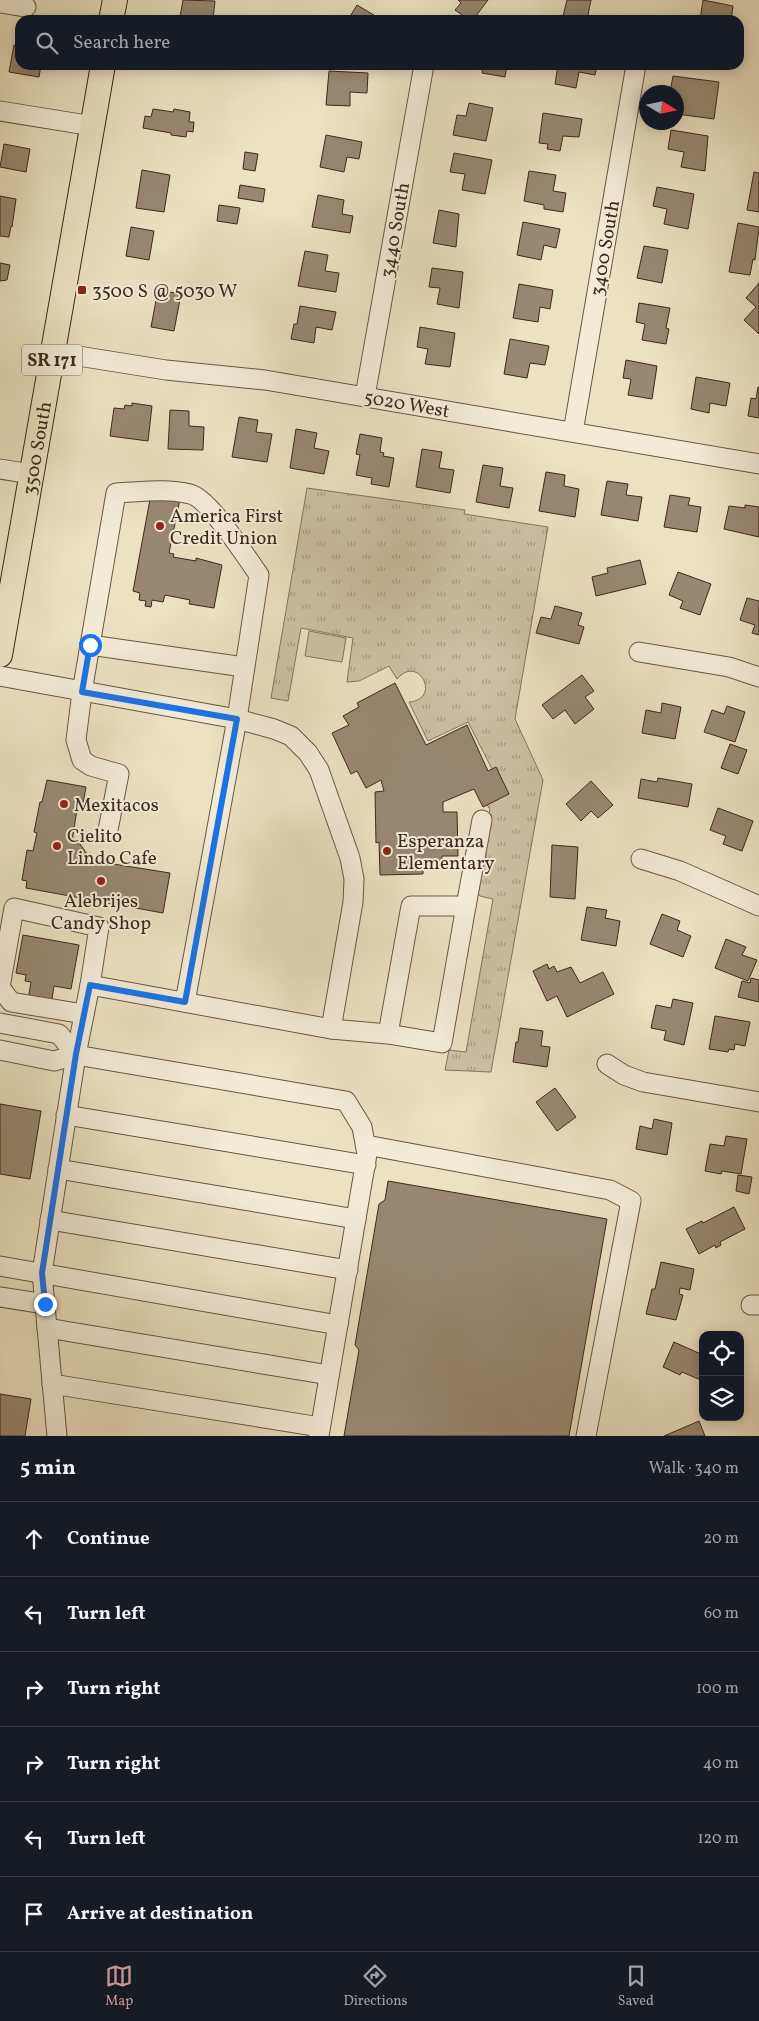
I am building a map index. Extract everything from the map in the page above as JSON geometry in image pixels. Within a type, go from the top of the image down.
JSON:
[{"type":"main road","points":[[112,15],[115,0]]},
{"type":"main road","name":"3500 South","points":[[0,655],[103,70]]},
{"type":"street","points":[[0,3],[30,9]]},
{"type":"street","name":"3440 South","points":[[365,396],[423,70]]},
{"type":"street","name":"3400 South","points":[[572,432],[635,70]]},
{"type":"street","points":[[0,111],[93,126]]},
{"type":"street","name":"5020 West","points":[[53,352],[166,370],[244,377],[365,396],[759,464]]},
{"type":"street","points":[[0,469],[31,474]]},
{"type":"street","points":[[108,830],[119,774],[90,766],[82,760],[76,740],[82,692],[116,493],[163,491],[191,494],[206,503],[259,575],[237,719],[185,1002]]},
{"type":"street","points":[[90,645],[244,667]]},
{"type":"street","points":[[639,652],[729,667],[759,677]]},
{"type":"street","points":[[0,676],[237,719],[274,729],[291,736],[308,753],[319,770],[350,858],[354,879],[353,902],[332,1029]]},
{"type":"street","points":[[90,985],[332,1029],[388,1034],[442,1043],[482,820]]},
{"type":"street","points":[[641,859],[680,871],[759,906]]},
{"type":"street","points":[[388,1034],[411,906],[466,906]]},
{"type":"street","points":[[57,1436],[42,1273],[76,1054],[90,985],[99,927],[14,908],[0,987],[11,1002],[84,1014]]},
{"type":"street","points":[[0,1023],[58,1034],[76,1054]]},
{"type":"street","points":[[0,1050],[54,1060],[76,1054],[346,1101],[362,1127],[366,1155],[320,1432],[52,1384]]},
{"type":"street","points":[[607,1064],[624,1075],[643,1082],[759,1102]]},
{"type":"street","points":[[66,1116],[366,1155],[610,1190],[631,1201],[586,1436]]},
{"type":"street","points":[[58,1168],[356,1219]]},
{"type":"street","points":[[50,1220],[348,1270]]},
{"type":"street","points":[[0,1266],[338,1325]]},
{"type":"street","points":[[0,1297],[45,1304]]},
{"type":"street","points":[[47,1328],[329,1375]]},
{"type":"green space","points":[[307,488],[465,510],[464,514],[548,527],[515,719],[543,780],[491,1072],[445,1070],[449,1050],[466,1052],[493,899],[480,896],[478,893],[492,815],[489,814],[490,809],[487,805],[492,769],[468,722],[428,741],[409,702],[419,699],[424,694],[426,687],[424,680],[419,674],[413,671],[405,672],[397,679],[389,666],[359,681],[347,682],[353,638],[301,628],[288,701],[271,698]]},
{"type":"green space","points":[[309,631],[346,638],[342,662],[305,656]]},
{"type":"building","points":[[183,0],[215,1],[214,15],[180,15]]},
{"type":"building","points":[[458,0],[488,0],[477,15],[462,15],[455,10],[461,3]]},
{"type":"building","points":[[567,0],[591,0],[588,15],[563,15]]},
{"type":"building","points":[[703,0],[733,6],[732,15],[701,15]]},
{"type":"building","points":[[357,5],[374,15],[351,15]]},
{"type":"building","points":[[14,45],[15,70],[40,70],[39,77],[9,72]]},
{"type":"building","points":[[482,70],[506,70],[505,77],[482,73]]},
{"type":"building","points":[[557,70],[596,70],[595,75],[579,72],[576,88],[555,84]]},
{"type":"building","points":[[329,71],[368,73],[367,93],[350,92],[350,106],[326,105]]},
{"type":"building","points":[[673,76],[719,82],[714,119],[684,115],[684,85],[671,85]]},
{"type":"building","points":[[469,103],[493,108],[486,141],[453,135],[457,115],[466,116]]},
{"type":"building","points":[[153,109],[173,112],[174,109],[190,112],[189,122],[194,122],[193,132],[187,131],[186,137],[143,128],[145,116],[151,117]]},
{"type":"building","points":[[543,113],[582,119],[579,137],[563,136],[560,151],[547,149],[548,144],[539,143]]},
{"type":"building","points":[[671,130],[708,136],[705,171],[681,167],[684,152],[668,149]]},
{"type":"building","points":[[326,135],[362,142],[359,159],[347,157],[344,172],[320,167]]},
{"type":"building","points":[[4,144],[30,149],[26,172],[0,167]]},
{"type":"building","points":[[245,152],[258,154],[255,171],[243,169]]},
{"type":"building","points":[[454,153],[492,160],[485,194],[462,190],[465,174],[450,172]]},
{"type":"building","points":[[142,170],[170,175],[164,212],[136,208]]},
{"type":"building","points":[[529,171],[556,175],[553,191],[566,193],[563,212],[544,209],[544,205],[524,201]]},
{"type":"building","points":[[754,172],[759,173],[759,212],[747,210]]},
{"type":"building","points":[[240,185],[265,189],[263,202],[238,198]]},
{"type":"building","points":[[657,187],[694,194],[688,229],[664,224],[667,209],[653,206]]},
{"type":"building","points":[[318,195],[344,200],[342,214],[353,216],[350,233],[312,227]]},
{"type":"building","points":[[0,196],[16,199],[9,237],[0,236]]},
{"type":"building","points":[[219,205],[240,208],[237,224],[217,221]]},
{"type":"building","points":[[439,210],[459,214],[456,247],[433,243]]},
{"type":"building","points":[[523,222],[560,229],[556,248],[544,245],[541,260],[517,255]]},
{"type":"building","points":[[738,223],[759,227],[755,260],[753,259],[750,275],[729,272]]},
{"type":"building","points":[[131,227],[154,231],[149,260],[126,256]]},
{"type":"building","points":[[644,246],[668,250],[662,283],[637,278]]},
{"type":"building","points":[[305,251],[328,255],[325,271],[339,273],[336,292],[298,286]]},
{"type":"building","points":[[0,263],[10,265],[7,280],[0,281]]},
{"type":"building","points":[[432,268],[463,272],[459,308],[437,304],[440,288],[429,287]]},
{"type":"building","points":[[759,283],[759,334],[744,320],[756,307],[746,298]]},
{"type":"building","points":[[519,284],[553,290],[550,309],[540,307],[538,322],[513,318]]},
{"type":"building","points":[[158,290],[181,294],[174,331],[151,327]]},
{"type":"building","points":[[639,303],[670,308],[666,328],[669,329],[666,344],[642,340],[645,324],[636,322]]},
{"type":"building","points":[[300,306],[336,312],[332,330],[316,327],[314,343],[291,339],[294,324],[297,324]]},
{"type":"building","points":[[420,327],[455,333],[450,367],[425,364],[428,349],[417,347]]},
{"type":"building","points":[[510,339],[549,346],[545,365],[530,363],[527,378],[504,374]]},
{"type":"building","points":[[626,360],[657,366],[652,399],[628,395],[631,379],[623,378]]},
{"type":"building","points":[[696,377],[730,383],[726,406],[710,403],[709,413],[691,409]]},
{"type":"building","points":[[758,387],[759,418],[748,416],[751,398],[756,399]]},
{"type":"building","points":[[132,403],[152,406],[148,441],[110,436],[114,408],[124,409],[125,405],[132,406]]},
{"type":"building","points":[[170,410],[189,411],[189,426],[204,427],[203,450],[168,449]]},
{"type":"building","points":[[239,417],[258,420],[256,432],[272,434],[267,462],[232,457]]},
{"type":"building","points":[[296,429],[317,433],[314,448],[329,451],[324,474],[290,468]]},
{"type":"building","points":[[360,434],[382,438],[380,452],[384,453],[383,456],[394,458],[389,487],[371,484],[372,478],[356,475],[360,455],[356,454]]},
{"type":"building","points":[[422,449],[442,452],[439,468],[454,470],[450,493],[416,487]]},
{"type":"building","points":[[483,465],[503,468],[500,486],[513,488],[509,508],[476,502]]},
{"type":"building","points":[[546,472],[565,475],[564,486],[579,489],[575,517],[539,511]]},
{"type":"building","points":[[607,481],[628,484],[626,495],[642,497],[638,521],[601,515]]},
{"type":"building","name":"America First Credit Union","points":[[151,494],[180,499],[169,553],[174,554],[173,557],[196,561],[196,558],[222,565],[214,608],[189,604],[190,600],[165,595],[163,602],[152,600],[151,607],[145,606],[146,601],[139,600],[140,593],[133,591]]},
{"type":"building","points":[[670,495],[690,498],[688,505],[701,507],[697,532],[664,527]]},
{"type":"building","points":[[745,505],[759,507],[759,537],[724,529],[729,506],[745,508]]},
{"type":"building","points":[[640,560],[646,584],[596,596],[592,577],[608,573],[607,568]]},
{"type":"building","points":[[678,572],[711,584],[700,615],[680,608],[683,601],[669,595]]},
{"type":"building","points":[[747,598],[759,601],[759,635],[752,633],[755,625],[740,620]]},
{"type":"building","points":[[555,606],[582,613],[578,625],[584,627],[579,644],[536,633],[541,617],[551,619]]},
{"type":"building","points":[[582,675],[594,691],[585,697],[594,709],[575,724],[565,710],[553,719],[542,705]]},
{"type":"building","points":[[395,683],[426,745],[467,725],[488,771],[496,767],[509,794],[483,807],[474,789],[443,802],[443,812],[457,812],[458,856],[442,856],[442,867],[423,867],[423,874],[380,875],[379,842],[376,843],[375,792],[384,791],[381,780],[366,788],[357,771],[351,774],[332,733],[349,725],[343,716],[359,707],[357,703]]},
{"type":"building","points":[[662,703],[681,707],[675,739],[642,733],[646,710],[661,713]]},
{"type":"building","points":[[727,706],[745,712],[735,742],[704,732],[712,710],[724,714]]},
{"type":"building","points":[[730,744],[747,750],[738,774],[721,768]]},
{"type":"building","points":[[658,778],[692,784],[688,807],[638,798],[641,779],[657,782]]},
{"type":"building","points":[[47,780],[86,787],[82,809],[77,809],[72,842],[80,844],[87,854],[88,860],[170,873],[163,913],[26,888],[27,881],[22,880],[27,850],[33,851],[37,833],[34,832]]},
{"type":"building","points":[[591,781],[613,805],[598,818],[591,811],[581,821],[566,804]]},
{"type":"building","points":[[718,808],[753,821],[742,851],[723,844],[726,836],[710,830]]},
{"type":"building","points":[[552,845],[578,847],[575,899],[550,897]]},
{"type":"building","points":[[587,907],[607,910],[605,918],[620,921],[616,946],[581,940]]},
{"type":"building","points":[[662,914],[680,921],[677,930],[691,936],[683,957],[650,944]]},
{"type":"building","points":[[23,935],[79,945],[71,989],[54,986],[51,1005],[28,1000],[31,982],[25,981],[26,975],[16,973]]},
{"type":"building","points":[[726,939],[746,947],[742,955],[757,960],[748,981],[715,968]]},
{"type":"building","points":[[547,964],[549,969],[554,966],[557,972],[571,967],[580,983],[603,972],[614,994],[567,1017],[557,996],[547,1001],[533,971]]},
{"type":"building","points":[[751,978],[759,980],[759,1002],[738,997],[742,981],[750,983]]},
{"type":"building","points":[[673,999],[693,1003],[684,1045],[664,1040],[666,1031],[651,1028],[656,1005],[671,1008]]},
{"type":"building","points":[[715,1016],[750,1022],[745,1046],[735,1044],[734,1050],[729,1049],[728,1052],[709,1049]]},
{"type":"building","points":[[520,1028],[543,1031],[541,1046],[550,1047],[547,1067],[513,1062]]},
{"type":"building","points":[[555,1088],[576,1117],[557,1131],[536,1102]]},
{"type":"building","points":[[0,1104],[41,1111],[30,1179],[0,1174]]},
{"type":"building","points":[[654,1119],[672,1123],[667,1155],[636,1149],[640,1126],[652,1129]]},
{"type":"building","points":[[726,1136],[747,1139],[741,1174],[722,1171],[721,1174],[705,1171],[710,1144],[724,1146]]},
{"type":"building","points":[[738,1175],[752,1177],[749,1194],[736,1191]]},
{"type":"building","points":[[388,1181],[607,1219],[569,1436],[344,1436],[359,1350],[355,1345],[379,1204],[385,1200]]},
{"type":"building","points":[[734,1207],[745,1229],[720,1242],[721,1245],[716,1248],[715,1245],[699,1254],[686,1229],[702,1221],[703,1223]]},
{"type":"building","points":[[661,1262],[694,1269],[690,1290],[680,1288],[679,1294],[683,1295],[676,1320],[646,1314],[652,1289],[655,1289]]},
{"type":"building","points":[[674,1342],[699,1353],[699,1379],[682,1372],[680,1375],[663,1367]]},
{"type":"building","points":[[0,1394],[31,1399],[25,1436],[0,1436]]},
{"type":"building","points":[[699,1421],[705,1436],[664,1436]]},
{"type":"place","name":"3500 S @ 5030 W","points":[[82,290]]},
{"type":"place","name":"America First Credit Union","points":[[160,526]]},
{"type":"place","name":"Mexitacos","points":[[64,804]]},
{"type":"place","name":"Cielito Lindo Cafe","points":[[57,846]]},
{"type":"place","name":"Esperanza Elementary","points":[[387,851]]},
{"type":"place","name":"Alebrijes Candy Shop","points":[[101,881]]},
{"type":"route","points":[[45,1304],[42,1273],[76,1054],[90,985],[185,1002],[237,719],[82,692],[90,645]]}]
